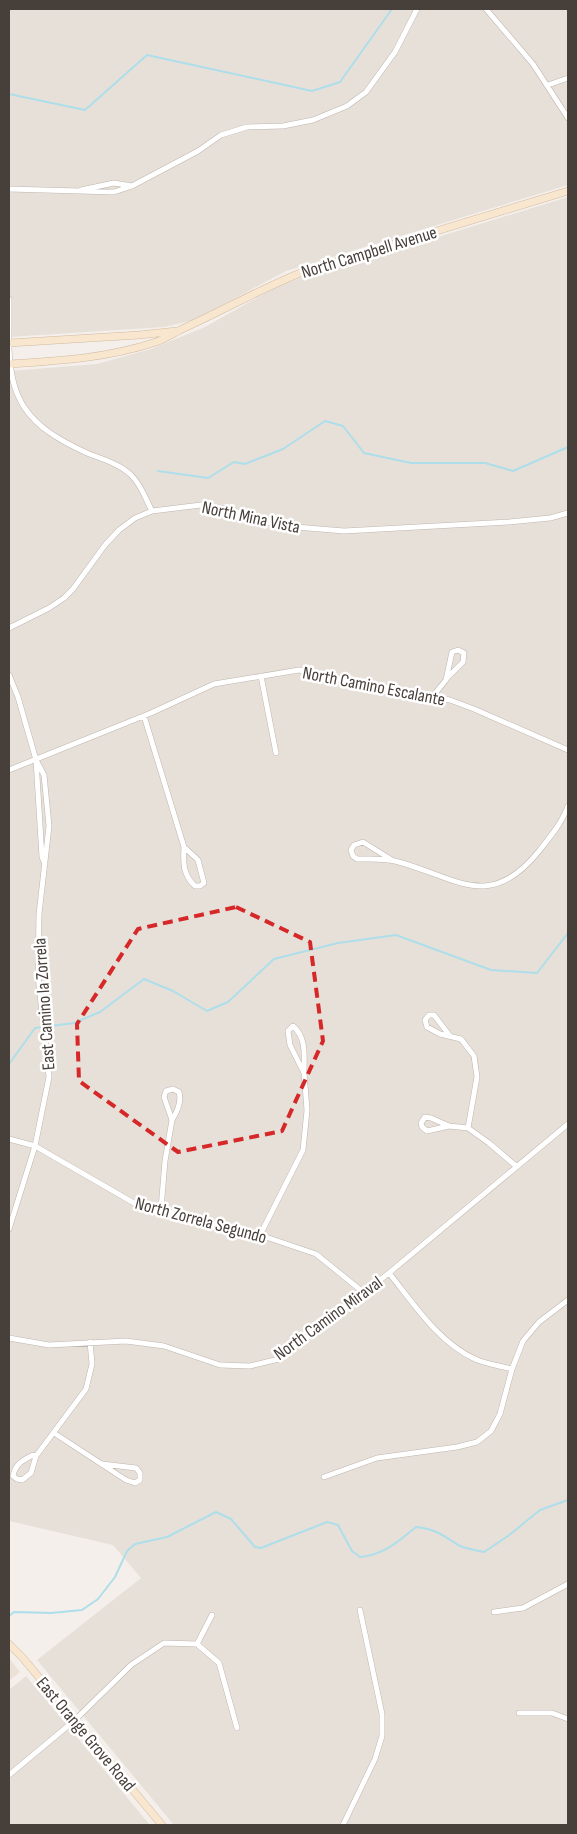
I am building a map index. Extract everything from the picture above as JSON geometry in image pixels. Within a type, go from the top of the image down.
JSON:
[{"type":"main road","name":"North Campbell Avenue","points":[[10,364],[62,361],[107,355],[156,342],[212,316],[270,285],[305,270],[568,191]]},
{"type":"main road","name":"North Campbell Avenue","points":[[9,343],[178,331]]},
{"type":"main road","name":"East Orange Grove Road","points":[[9,1644],[22,1657],[162,1825]]},
{"type":"street","points":[[9,189],[114,192],[132,186],[198,151],[222,135],[247,127],[283,126],[313,120],[347,106],[366,92],[395,52],[417,9]]},
{"type":"street","points":[[486,9],[520,47],[548,85],[568,118]]},
{"type":"street","points":[[548,85],[568,78]]},
{"type":"street","points":[[81,190],[114,183],[132,186]]},
{"type":"street","points":[[9,299],[10,364],[17,396],[29,415],[65,443],[129,473],[138,484],[152,512]]},
{"type":"street","name":"North Mina Vista","points":[[9,628],[49,608],[64,598],[119,530],[136,518],[152,512],[201,505],[232,510],[284,526],[344,532],[509,522],[550,518],[568,513]]},
{"type":"street","points":[[434,696],[463,662],[464,653],[458,650],[452,652],[449,656],[446,680]]},
{"type":"street","name":"North Camino Escalante","points":[[9,770],[144,716],[214,684],[299,670],[434,696],[474,709],[568,750]]},
{"type":"street","name":"East Camino la Zorrela","points":[[9,676],[18,698],[36,760],[44,775],[49,826],[39,914],[38,976],[49,1078],[34,1146],[9,1229]]},
{"type":"street","points":[[261,676],[276,753]]},
{"type":"street","points":[[144,716],[184,847],[183,865],[188,879],[195,886],[200,886],[204,883],[198,860],[184,847]]},
{"type":"street","points":[[392,860],[363,842],[354,845],[351,850],[353,856],[357,859],[392,860],[477,886],[497,885],[516,875],[531,861],[559,825],[568,806]]},
{"type":"street","points":[[450,1036],[434,1015],[429,1015],[425,1020],[427,1027],[440,1034],[461,1039],[474,1056],[477,1077],[468,1128]]},
{"type":"street","points":[[260,1235],[303,1150],[307,1110],[304,1048],[300,1032],[294,1026],[288,1031],[290,1045],[304,1073]]},
{"type":"street","points":[[161,1210],[165,1160],[172,1120],[176,1114],[180,1099],[179,1092],[173,1088],[166,1091],[164,1097],[172,1120]]},
{"type":"street","points":[[449,1126],[427,1131],[422,1127],[421,1123],[425,1117],[449,1126],[468,1128],[516,1166]]},
{"type":"street","name":"North Camino Miraval","points":[[9,1338],[49,1345],[126,1341],[159,1346],[220,1365],[250,1366],[279,1359],[389,1273],[568,1124]]},
{"type":"street","name":"North Zorrela Segundo","points":[[9,1139],[34,1146],[134,1203],[260,1235],[316,1254],[363,1292]]},
{"type":"street","points":[[389,1273],[428,1320],[455,1347],[477,1360],[512,1369]]},
{"type":"street","points":[[324,1476],[377,1458],[454,1448],[476,1442],[491,1430],[500,1414],[512,1369],[523,1341],[539,1322],[568,1300]]},
{"type":"street","points":[[36,1456],[33,1455],[20,1462],[14,1470],[13,1476],[17,1480],[22,1480],[31,1473],[36,1456],[86,1389],[92,1364],[90,1342]]},
{"type":"street","points":[[54,1433],[126,1480],[135,1483],[140,1480],[140,1473],[136,1468],[102,1464]]},
{"type":"street","points":[[494,1612],[523,1608],[568,1584]]},
{"type":"street","points":[[343,1825],[375,1759],[382,1736],[382,1714],[360,1610]]},
{"type":"street","points":[[197,1644],[212,1615]]},
{"type":"street","points":[[9,1775],[75,1720],[131,1665],[164,1643],[197,1644],[219,1663],[237,1728]]},
{"type":"street","points":[[519,1713],[552,1713],[568,1719]]},
{"type":"highlighted area","points":[[236,907],[310,942],[323,1041],[282,1131],[178,1152],[79,1081],[77,1024],[138,929]]},
{"type":"shaded area","points":[[9,9],[568,9],[568,185],[286,271],[194,320],[164,327],[9,337]]},
{"type":"shaded area","points":[[568,197],[568,1825],[174,1825],[37,1660],[141,1578],[113,1545],[9,1521],[9,371],[97,364],[151,349],[205,327],[276,287],[319,271],[412,245]]},
{"type":"shaded area","points":[[9,1658],[20,1672],[9,1681]]},
{"type":"shaded area","points":[[26,1676],[150,1825],[9,1825],[9,1690]]},
{"type":"waterway","points":[[9,94],[85,110],[147,55],[312,91],[340,82],[392,9]]},
{"type":"waterway","points":[[158,471],[208,478],[234,462],[245,464],[283,449],[325,421],[343,426],[364,453],[411,463],[485,463],[513,471],[568,447]]},
{"type":"waterway","points":[[9,1064],[35,1028],[74,1023],[100,1012],[144,979],[173,991],[207,1011],[228,1002],[274,959],[338,943],[396,935],[491,970],[537,973],[568,933]]},
{"type":"waterway","points":[[9,1616],[14,1612],[51,1613],[82,1610],[98,1599],[115,1577],[127,1551],[135,1544],[167,1537],[216,1512],[231,1519],[255,1547],[261,1548],[327,1522],[338,1525],[352,1551],[360,1557],[383,1551],[416,1527],[435,1531],[460,1546],[484,1552],[508,1536],[540,1510],[568,1500]]}]
